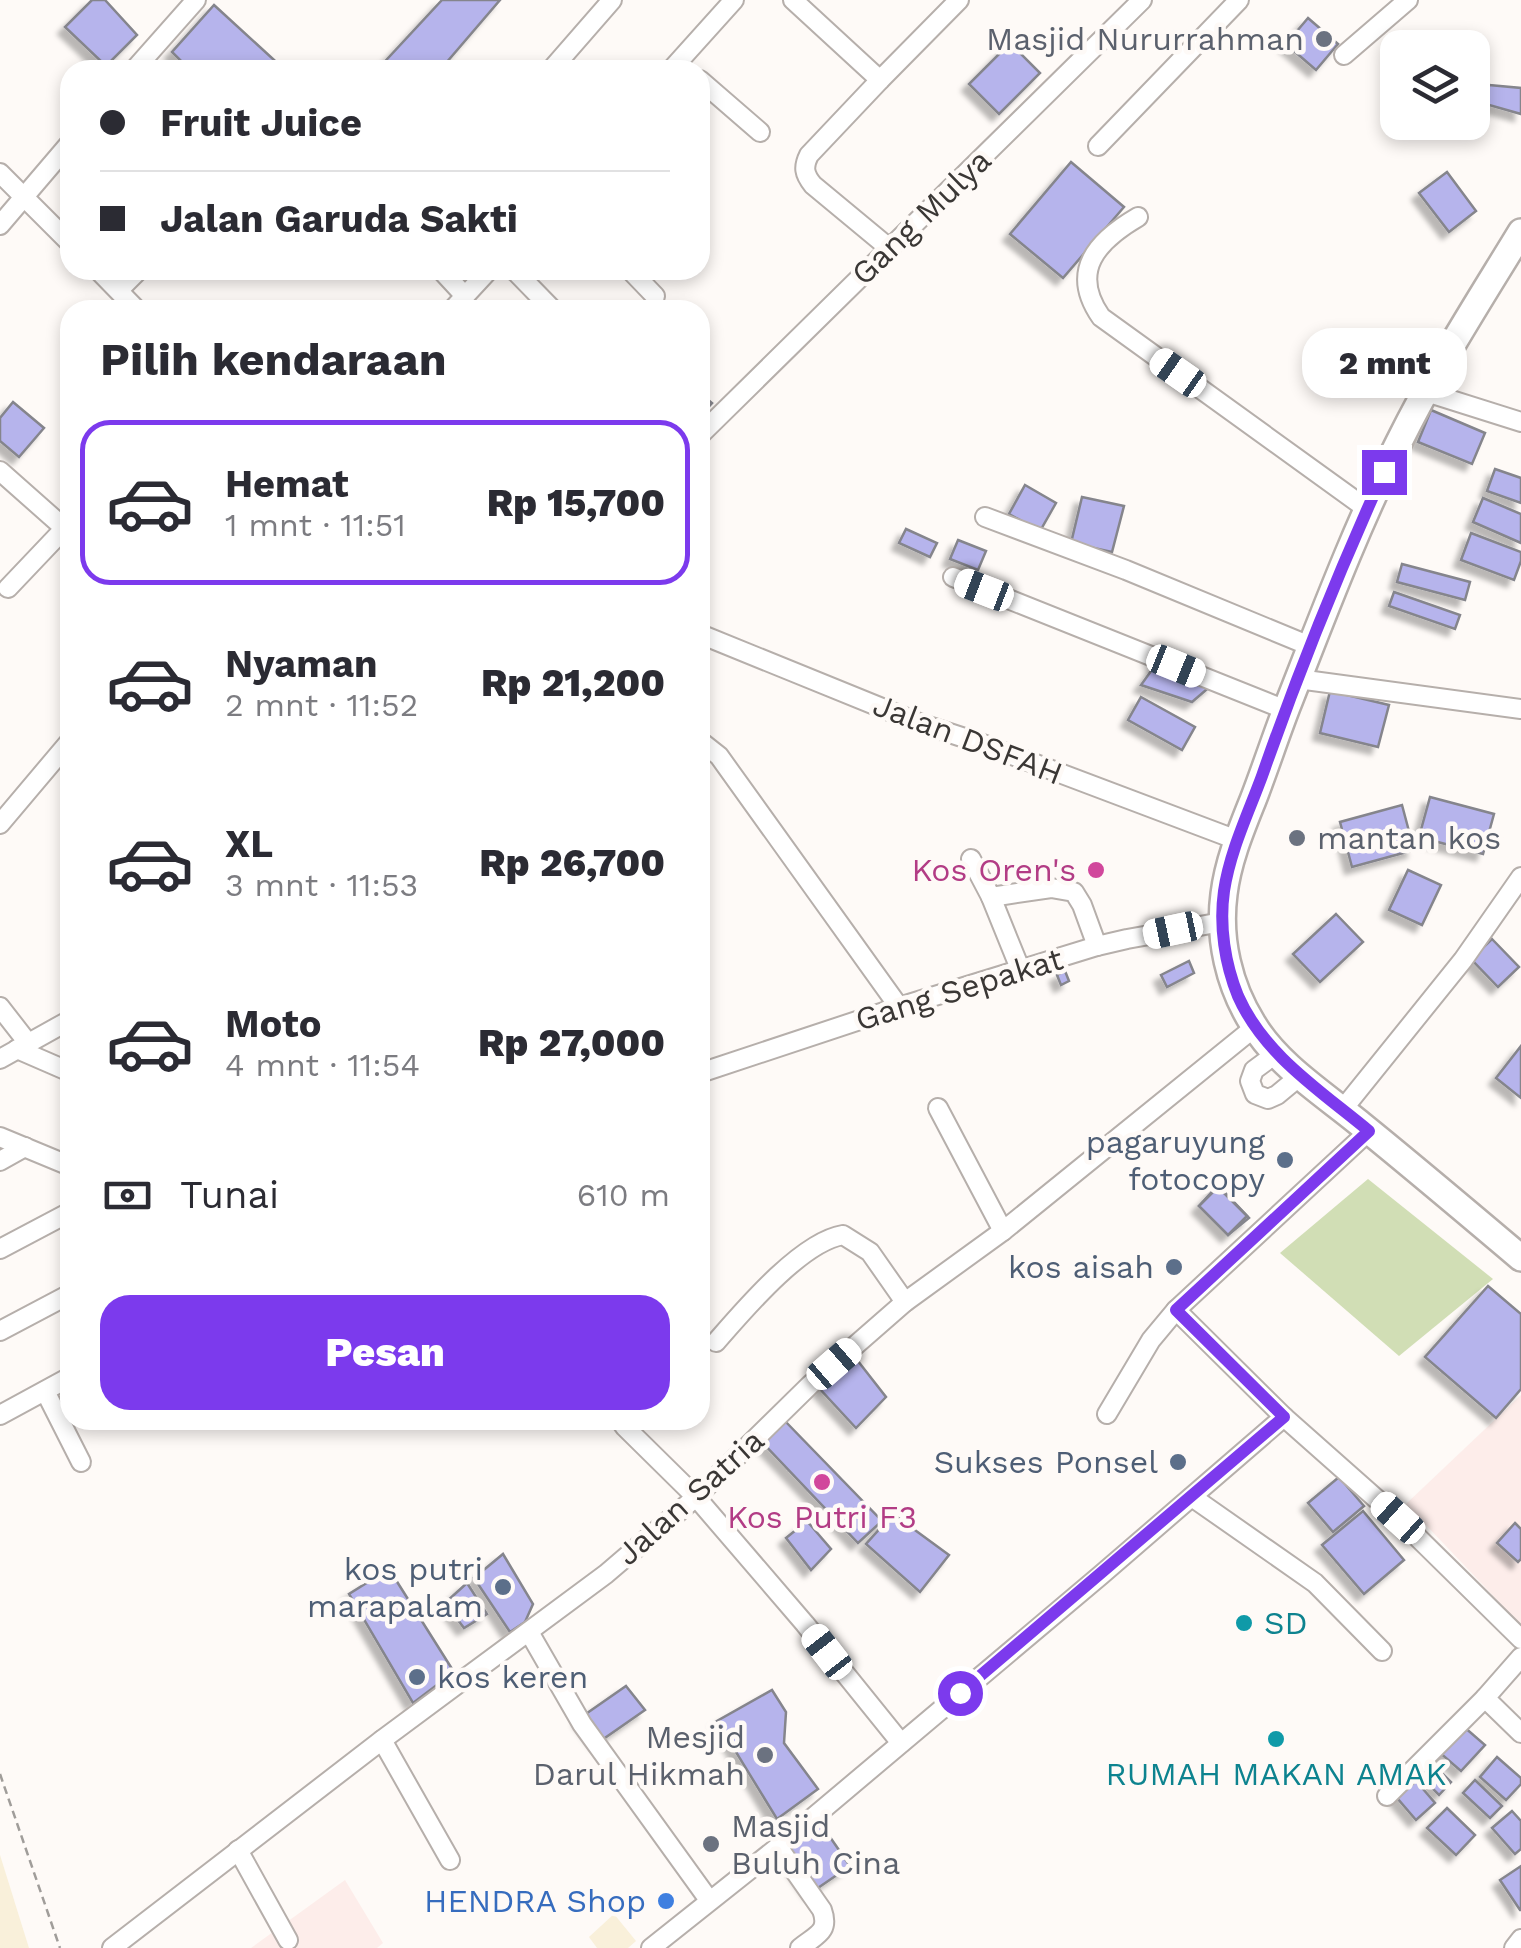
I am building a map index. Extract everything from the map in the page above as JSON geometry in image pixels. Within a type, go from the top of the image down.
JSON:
[{"type":"highway","points":[[1521,232],[1426,392],[1367,510],[1310,646],[1238,840],[1224,891],[1222,922],[1230,974],[1254,1028],[1300,1076],[1521,1258]]},
{"type":"street","points":[[143,60],[196,0]]},
{"type":"street","points":[[560,60],[612,0]]},
{"type":"street","points":[[685,60],[734,0]]},
{"type":"street","points":[[793,0],[880,80]]},
{"type":"street","points":[[889,248],[812,185],[804,167],[810,154],[959,0]]},
{"type":"street","name":"Gang Mulya","points":[[710,425],[1142,0]]},
{"type":"street","points":[[1098,146],[1239,0]]},
{"type":"street","points":[[1344,55],[1408,0]]},
{"type":"street","points":[[710,89],[760,132]]},
{"type":"street","points":[[0,225],[60,154]]},
{"type":"street","points":[[0,173],[60,232]]},
{"type":"street","points":[[1138,218],[1114,231],[1102,243],[1087,272],[1091,303],[1100,317],[1367,510]]},
{"type":"street","points":[[108,280],[128,300]]},
{"type":"street","points":[[119,290],[129,280]]},
{"type":"street","points":[[462,300],[481,280]]},
{"type":"street","points":[[524,280],[543,300]]},
{"type":"street","points":[[640,280],[655,296]]},
{"type":"street","points":[[1426,392],[1521,422]]},
{"type":"street","points":[[0,471],[60,524]]},
{"type":"street","points":[[985,518],[1126,570],[1310,646]]},
{"type":"street","points":[[8,588],[60,539]]},
{"type":"street","points":[[952,577],[1286,710]]},
{"type":"street","name":"Jalan DSFAH","points":[[710,638],[919,723],[1238,840]]},
{"type":"street","points":[[1298,678],[1521,709]]},
{"type":"street","points":[[710,749],[719,756],[899,1006]]},
{"type":"street","points":[[0,824],[60,754]]},
{"type":"street","points":[[971,860],[991,897],[1020,970]]},
{"type":"street","points":[[1343,1109],[1429,1004],[1521,876]]},
{"type":"street","points":[[991,897],[1051,888],[1072,891],[1082,904],[1097,946]]},
{"type":"street","name":"Gang Sepakat","points":[[710,1070],[899,1006],[1097,946],[1222,922]]},
{"type":"street","points":[[0,1008],[15,1050],[60,1068]]},
{"type":"street","points":[[15,1050],[60,1025]]},
{"type":"street","name":"Jalan Satria","points":[[112,1948],[606,1574],[696,1497],[810,1384],[905,1302],[1003,1231],[1254,1028]]},
{"type":"street","points":[[1277,1053],[1254,1070],[1250,1081],[1256,1094],[1268,1099],[1300,1076]]},
{"type":"street","points":[[938,1108],[1003,1231]]},
{"type":"street","points":[[1107,1414],[1151,1340],[1176,1310],[1369,1131]]},
{"type":"street","points":[[0,1137],[60,1162]]},
{"type":"street","points":[[0,1161],[25,1147]]},
{"type":"street","points":[[0,1249],[60,1217]]},
{"type":"street","points":[[716,1342],[790,1266],[830,1237],[844,1235],[870,1252],[905,1302]]},
{"type":"street","points":[[0,1332],[60,1299]]},
{"type":"street","points":[[1176,1310],[1521,1639]]},
{"type":"street","points":[[0,1415],[60,1383]]},
{"type":"street","points":[[45,1391],[60,1421]]},
{"type":"street","points":[[651,1948],[778,1848],[1284,1417]]},
{"type":"street","points":[[65,1430],[81,1462]]},
{"type":"street","points":[[628,1430],[696,1497],[901,1742]]},
{"type":"street","points":[[1192,1497],[1315,1583],[1382,1652]]},
{"type":"street","points":[[528,1632],[582,1724],[709,1900]]},
{"type":"street","points":[[1387,1796],[1521,1657]]},
{"type":"street","points":[[1485,1698],[1521,1733]]},
{"type":"street","points":[[382,1740],[450,1860]]},
{"type":"street","points":[[778,1848],[826,1921],[823,1930],[800,1948]]},
{"type":"street","points":[[238,1850],[288,1940]]},
{"type":"street","points":[[1514,1948],[1521,1939]]},
{"type":"path","points":[[0,1774],[60,1948]]},
{"type":"shaded area","points":[[1521,1395],[1521,1625],[1406,1504]]},
{"type":"shaded area","points":[[0,1855],[29,1948],[0,1948]]},
{"type":"shaded area","points":[[345,1880],[383,1943],[377,1948],[251,1948]]},
{"type":"shaded area","points":[[614,1914],[636,1941],[628,1948],[597,1948],[589,1937]]},
{"type":"green space","points":[[1368,1179],[1493,1279],[1399,1356],[1280,1253]]},
{"type":"building","points":[[92,0],[105,0],[137,35],[112,60],[100,60],[65,27]]},
{"type":"building","points":[[442,0],[500,0],[449,60],[386,60]]},
{"type":"building","points":[[214,5],[274,60],[180,60],[172,52]]},
{"type":"building","points":[[1308,18],[1338,44],[1316,70],[1286,44]]},
{"type":"building","points":[[1010,43],[1040,73],[999,114],[969,84]]},
{"type":"building","points":[[1490,85],[1521,88],[1521,114],[1490,105]]},
{"type":"building","points":[[1071,162],[1124,207],[1063,278],[1010,234]]},
{"type":"building","points":[[1447,172],[1476,211],[1449,232],[1419,193]]},
{"type":"building","points":[[13,402],[44,428],[19,457],[0,441],[0,418]]},
{"type":"building","points":[[1431,410],[1485,433],[1472,464],[1418,442]]},
{"type":"building","points":[[1495,469],[1521,478],[1521,503],[1487,491]]},
{"type":"building","points":[[1025,485],[1056,503],[1040,531],[1009,514]]},
{"type":"building","points":[[1082,497],[1124,506],[1112,552],[1071,543]]},
{"type":"building","points":[[1483,498],[1521,514],[1521,543],[1473,522]]},
{"type":"building","points":[[906,529],[937,543],[930,557],[899,543]]},
{"type":"building","points":[[1471,533],[1521,552],[1514,580],[1461,560]]},
{"type":"building","points":[[958,540],[986,551],[978,570],[950,559]]},
{"type":"building","points":[[1402,564],[1470,582],[1465,600],[1397,582]]},
{"type":"building","points":[[1394,592],[1460,615],[1455,629],[1389,606]]},
{"type":"building","points":[[1156,664],[1213,684],[1192,702],[1141,685]]},
{"type":"building","points":[[1330,691],[1389,705],[1378,747],[1320,733]]},
{"type":"building","points":[[1141,697],[1195,727],[1182,750],[1128,720]]},
{"type":"building","points":[[1430,797],[1494,814],[1483,854],[1419,837]]},
{"type":"building","points":[[1402,805],[1414,850],[1352,867],[1340,822]]},
{"type":"building","points":[[1408,870],[1441,885],[1422,925],[1389,910]]},
{"type":"building","points":[[1336,914],[1363,942],[1320,982],[1293,954]]},
{"type":"building","points":[[1492,939],[1519,967],[1498,987],[1471,959]]},
{"type":"building","points":[[1189,961],[1194,973],[1167,987],[1161,975]]},
{"type":"building","points":[[1065,971],[1069,981],[1061,985],[1057,975]]},
{"type":"building","points":[[1521,1046],[1521,1098],[1496,1078]]},
{"type":"building","points":[[1218,1185],[1249,1218],[1228,1235],[1199,1206]]},
{"type":"building","points":[[1218,1187],[1247,1216],[1228,1235],[1199,1206]]},
{"type":"building","points":[[1488,1286],[1521,1314],[1521,1389],[1496,1418],[1425,1357]]},
{"type":"building","points":[[854,1356],[886,1397],[856,1428],[819,1388]]},
{"type":"building","name":"Kos Putri F3","points":[[784,1420],[882,1521],[858,1543],[762,1442]]},
{"type":"building","points":[[1339,1477],[1364,1506],[1333,1532],[1308,1503]]},
{"type":"building","points":[[1363,1511],[1404,1560],[1364,1594],[1322,1545]]},
{"type":"building","points":[[893,1514],[949,1555],[920,1592],[866,1544]]},
{"type":"building","points":[[807,1521],[831,1549],[811,1570],[786,1538]]},
{"type":"building","points":[[1515,1523],[1521,1529],[1518,1562],[1497,1543]]},
{"type":"building","name":"kos putri marapalam","points":[[503,1554],[533,1604],[525,1622],[510,1632],[474,1578]]},
{"type":"building","name":"kos keren","points":[[389,1569],[454,1672],[413,1703],[349,1594]]},
{"type":"building","points":[[467,1583],[487,1614],[464,1628],[445,1603]]},
{"type":"building","points":[[626,1686],[645,1710],[599,1742],[580,1718]]},
{"type":"building","name":"Mesjid Darul Hikmah","points":[[772,1690],[786,1712],[784,1743],[818,1789],[777,1819],[717,1721]]},
{"type":"building","points":[[1463,1726],[1485,1745],[1461,1771],[1439,1752]]},
{"type":"building","points":[[1497,1757],[1521,1778],[1521,1784],[1506,1800],[1480,1777]]},
{"type":"building","points":[[1430,1761],[1451,1782],[1439,1795],[1417,1773]]},
{"type":"building","points":[[1411,1775],[1435,1803],[1416,1820],[1392,1792]]},
{"type":"building","points":[[1475,1780],[1502,1806],[1490,1818],[1463,1793]]},
{"type":"building","points":[[1447,1808],[1475,1835],[1456,1855],[1427,1828]]},
{"type":"building","points":[[1512,1811],[1521,1821],[1521,1849],[1515,1854],[1492,1828]]},
{"type":"building","points":[[821,1824],[850,1866],[812,1892],[784,1853]]},
{"type":"building","points":[[1521,1866],[1521,1910],[1520,1910],[1500,1880]]},
{"type":"place","name":"Masjid Nururrahman","points":[[1324,39]]},
{"type":"place","name":"mantan kos","points":[[1297,838]]},
{"type":"place","name":"Kos Oren's","points":[[1096,870]]},
{"type":"place","name":"pagaruyung fotocopy","points":[[1285,1160]]},
{"type":"place","name":"kos aisah","points":[[1174,1267]]},
{"type":"place","name":"Sukses Ponsel","points":[[1178,1462]]},
{"type":"place","name":"Kos Putri F3","points":[[822,1482]]},
{"type":"place","name":"kos putri marapalam","points":[[503,1587]]},
{"type":"place","name":"SD","points":[[1244,1623]]},
{"type":"place","name":"kos keren","points":[[417,1677]]},
{"type":"place","name":"RUMAH MAKAN AMAK","points":[[1276,1739]]},
{"type":"place","name":"Mesjid Darul Hikmah","points":[[765,1755]]},
{"type":"place","name":"Masjid Buluh Cina","points":[[711,1844]]},
{"type":"place","name":"HENDRA Shop","points":[[666,1901]]},
{"type":"route","points":[[960,1693],[1284,1417],[1176,1310],[1369,1131],[1300,1076],[1254,1028],[1230,974],[1222,922],[1224,891],[1238,840],[1310,646],[1384,472]]}]
